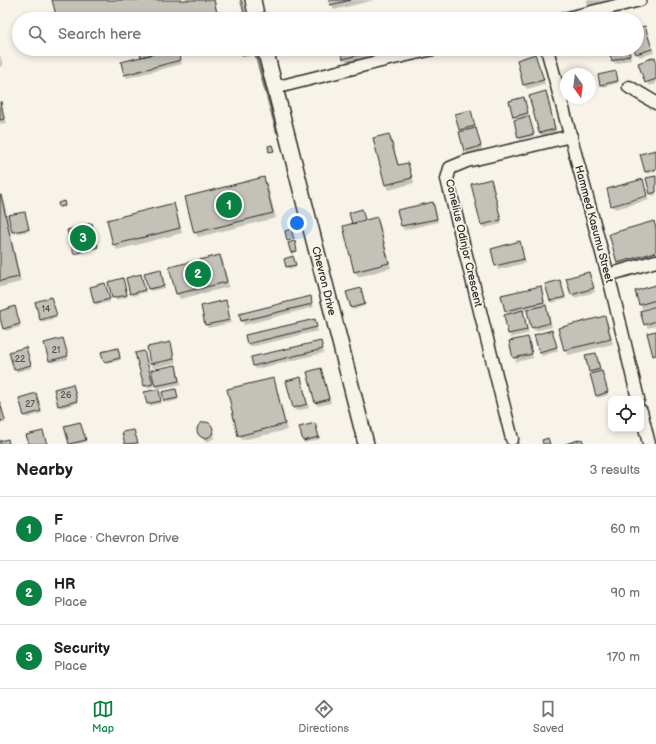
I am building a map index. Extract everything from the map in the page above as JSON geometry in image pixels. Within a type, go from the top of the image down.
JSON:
[{"type":"main road","points":[[253,0],[256,12]]},
{"type":"main road","name":"Chevron Drive","points":[[267,56],[366,444]]},
{"type":"street","points":[[592,12],[640,0]]},
{"type":"street","points":[[274,88],[403,56]]},
{"type":"street","name":"Hammed Kasumu Street","points":[[549,56],[608,274],[637,396]]},
{"type":"street","points":[[629,87],[656,103]]},
{"type":"street","name":"Conelius Odinjor Crescent","points":[[512,438],[447,179],[450,168],[466,161],[570,136]]},
{"type":"street","points":[[608,274],[656,261]]},
{"type":"street","points":[[644,423],[649,444]]},
{"type":"building","points":[[52,0],[214,0],[217,12],[55,12]]},
{"type":"building","points":[[329,0],[351,0],[330,5]]},
{"type":"building","points":[[644,26],[652,49],[644,52]]},
{"type":"building","points":[[145,56],[180,56],[181,60],[124,75],[121,62]]},
{"type":"building","points":[[342,56],[354,56],[343,59]]},
{"type":"building","points":[[529,56],[536,56],[544,80],[523,85],[517,60]]},
{"type":"building","points":[[610,56],[627,56],[612,61]]},
{"type":"building","points":[[655,57],[656,79],[645,83],[638,63]]},
{"type":"building","points":[[616,71],[618,81],[600,85],[598,75]]},
{"type":"building","points":[[546,91],[555,129],[539,133],[529,96]]},
{"type":"building","points":[[524,97],[528,113],[513,117],[509,101]]},
{"type":"building","points":[[1,101],[4,119],[0,120],[0,102]]},
{"type":"building","points":[[471,110],[475,126],[459,130],[455,114]]},
{"type":"building","points":[[529,116],[534,134],[518,138],[514,120]]},
{"type":"building","points":[[476,128],[481,146],[464,151],[459,132]]},
{"type":"building","points":[[389,134],[398,165],[408,163],[412,178],[385,185],[373,138]]},
{"type":"building","points":[[272,145],[274,151],[269,152],[268,146]]},
{"type":"building","points":[[656,150],[656,169],[645,172],[640,154]]},
{"type":"building","points":[[656,176],[656,192],[650,194],[646,178]]},
{"type":"building","points":[[264,177],[273,213],[194,233],[185,197]]},
{"type":"building","points":[[491,179],[501,220],[481,225],[471,184]]},
{"type":"building","points":[[643,179],[647,196],[611,206],[607,189]]},
{"type":"building","points":[[0,195],[19,277],[0,281]]},
{"type":"building","points":[[64,201],[65,206],[59,207],[58,203]]},
{"type":"building","points":[[433,202],[437,219],[401,226],[397,210]]},
{"type":"building","points":[[174,203],[180,228],[113,245],[107,220]]},
{"type":"building","points":[[362,209],[365,220],[352,224],[349,213]]},
{"type":"building","points":[[25,212],[29,229],[12,232],[8,215]]},
{"type":"building","points":[[377,217],[389,263],[354,272],[343,226]]},
{"type":"building","points":[[654,221],[656,229],[656,252],[617,263],[609,234]]},
{"type":"building","points":[[92,223],[98,247],[74,254],[67,230]]},
{"type":"building","points":[[291,229],[294,239],[287,241],[285,231]]},
{"type":"building","points":[[295,241],[297,251],[291,253],[288,243]]},
{"type":"building","points":[[520,241],[524,259],[495,266],[491,249]]},
{"type":"building","points":[[220,255],[227,282],[176,294],[169,267]]},
{"type":"building","points":[[293,256],[296,265],[286,267],[284,259]]},
{"type":"building","points":[[161,269],[164,286],[148,289],[144,273]]},
{"type":"building","points":[[589,272],[594,288],[571,295],[566,278]]},
{"type":"building","points":[[141,274],[145,290],[130,294],[126,278]]},
{"type":"building","points":[[123,278],[127,295],[112,298],[108,282]]},
{"type":"building","points":[[560,280],[565,297],[550,301],[545,284]]},
{"type":"building","points":[[105,283],[110,299],[94,303],[90,287]]},
{"type":"building","points":[[656,285],[656,300],[639,305],[635,291]]},
{"type":"building","points":[[541,286],[544,302],[505,311],[501,295]]},
{"type":"building","points":[[361,288],[365,304],[351,308],[346,292]]},
{"type":"building","points":[[311,296],[312,304],[241,321],[239,314]]},
{"type":"building","points":[[51,297],[57,315],[40,320],[35,302]]},
{"type":"building","points":[[226,300],[230,320],[205,325],[201,306]]},
{"type":"building","points":[[546,305],[550,323],[531,328],[527,310]]},
{"type":"building","points":[[15,306],[20,324],[3,329],[0,311]]},
{"type":"building","points":[[656,306],[656,321],[644,325],[640,311]]},
{"type":"building","points":[[523,310],[527,330],[508,334],[504,315]]},
{"type":"building","points":[[605,316],[611,339],[564,350],[558,328]]},
{"type":"building","points":[[315,319],[317,327],[247,344],[245,335]]},
{"type":"building","points":[[552,330],[557,347],[539,352],[534,335]]},
{"type":"building","points":[[656,331],[656,355],[653,356],[647,333]]},
{"type":"building","points":[[528,337],[532,354],[513,358],[509,341]]},
{"type":"building","points":[[63,338],[68,356],[49,361],[44,343]]},
{"type":"building","points":[[321,341],[323,349],[253,366],[251,357]]},
{"type":"building","points":[[171,342],[174,359],[150,364],[147,347]]},
{"type":"building","points":[[26,347],[31,365],[14,370],[9,352]]},
{"type":"building","points":[[118,348],[120,358],[104,362],[101,352]]},
{"type":"building","points":[[144,351],[153,384],[144,386],[135,353]]},
{"type":"building","points":[[596,353],[600,369],[589,372],[585,355]]},
{"type":"building","points":[[176,365],[179,381],[155,386],[151,370]]},
{"type":"building","points":[[321,368],[329,399],[315,403],[307,372]]},
{"type":"building","points":[[602,371],[608,392],[596,396],[590,374]]},
{"type":"building","points":[[301,377],[307,404],[293,408],[286,381]]},
{"type":"building","points":[[274,378],[285,424],[238,436],[227,389]]},
{"type":"building","points":[[73,384],[77,401],[58,406],[54,389]]},
{"type":"building","points":[[159,389],[161,401],[147,404],[144,392]]},
{"type":"building","points":[[176,389],[178,398],[164,401],[162,392]]},
{"type":"building","points":[[36,393],[41,411],[24,416],[19,398]]},
{"type":"building","points":[[0,402],[5,420],[0,421]]},
{"type":"building","points":[[80,422],[86,440],[69,444],[64,426]]},
{"type":"building","points":[[202,422],[208,422],[213,427],[211,436],[208,438],[202,438],[197,433],[197,427]]},
{"type":"building","points":[[315,423],[319,437],[303,441],[299,427]]},
{"type":"building","points":[[134,430],[138,443],[125,444],[122,432]]},
{"type":"building","points":[[43,431],[47,444],[29,444],[26,435]]},
{"type":"building","points":[[548,438],[550,444],[543,444],[542,440]]},
{"type":"building","points":[[8,439],[9,444],[0,444],[0,441]]},
{"type":"building","points":[[582,439],[584,444],[565,444]]},
{"type":"waterway","points":[[241,0],[244,12]]},
{"type":"waterway","points":[[256,56],[277,132]]},
{"type":"place","name":"F","points":[[229,205]]},
{"type":"place","name":"Security","points":[[83,238]]},
{"type":"place","name":"HR","points":[[198,274]]}]
